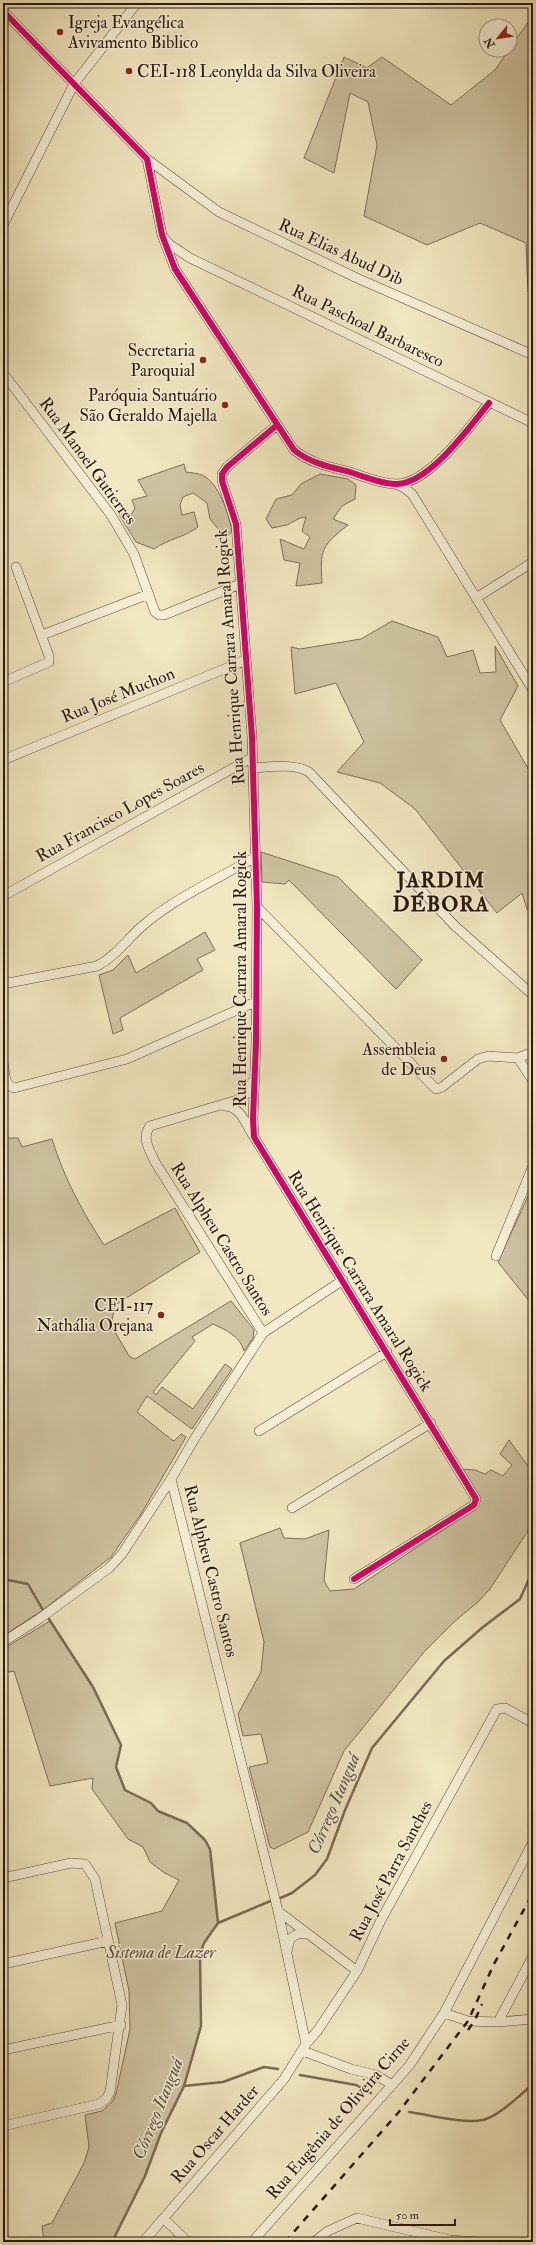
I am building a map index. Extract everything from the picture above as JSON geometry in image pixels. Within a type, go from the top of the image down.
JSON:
[{"type":"street","points":[[3,225],[74,84],[134,7],[124,3]]},
{"type":"street","name":"Rua Elias Abud Dib","points":[[3,12],[147,159],[219,212],[359,279],[533,355]]},
{"type":"street","points":[[147,159],[162,235],[175,269],[294,450],[302,456],[382,482],[395,484],[406,489],[416,501]]},
{"type":"street","name":"Rua Paschoal Barbaresco","points":[[162,235],[169,244],[190,258],[533,423]]},
{"type":"street","points":[[175,269],[181,261],[190,258]]},
{"type":"street","name":"Rua Manoel Gutierres","points":[[3,373],[111,514],[134,554],[155,612],[159,615],[164,615],[240,584]]},
{"type":"street","points":[[395,484],[409,481],[436,464],[490,402]]},
{"type":"street","name":"Rua Henrique Carrara Amaral Rogick","points":[[277,425],[227,467],[222,474],[222,481],[236,524],[253,757],[256,907],[254,1137],[476,1498],[474,1505],[354,1579]]},
{"type":"street","points":[[409,481],[416,501],[533,690]]},
{"type":"street","points":[[476,598],[533,562]]},
{"type":"street","points":[[3,682],[49,662],[49,656],[42,635],[16,567]]},
{"type":"street","points":[[42,635],[149,594]]},
{"type":"street","name":"Rua José Muchon","points":[[3,760],[246,660]]},
{"type":"street","name":"Rua Francisco Lopes Soares","points":[[3,896],[253,757]]},
{"type":"street","points":[[253,768],[294,767],[302,768],[309,772],[455,926],[533,995]]},
{"type":"street","points":[[3,984],[97,966],[110,959],[145,922],[162,910],[254,858]]},
{"type":"street","points":[[256,907],[436,1089],[442,1087],[478,1059],[483,1057],[518,1058],[533,1052]]},
{"type":"street","points":[[3,1063],[9,1086],[14,1088],[127,1059],[255,1002]]},
{"type":"street","points":[[518,1058],[533,1081]]},
{"type":"street","name":"Rua Alpheu Castro Santos","points":[[254,1074],[250,1088],[244,1096],[220,1106],[150,1126],[146,1132],[146,1140],[155,1162],[262,1333],[195,1438],[171,1479],[278,1909],[305,2048]]},
{"type":"street","points":[[220,1106],[231,1106],[238,1110],[254,1137]]},
{"type":"street","points":[[496,1256],[533,1166]]},
{"type":"street","points":[[262,1333],[343,1280]]},
{"type":"street","points":[[259,1431],[387,1352]]},
{"type":"street","points":[[292,1508],[431,1423]]},
{"type":"street","points":[[3,1642],[90,1584],[122,1554],[171,1479]]},
{"type":"street","name":"Rua José Parra Sanches","points":[[305,2048],[357,1971],[381,1920],[497,1709],[505,1708],[533,1723]]},
{"type":"street","name":"Rua Eugênia de Oliveira Cirne","points":[[252,2242],[409,2066],[444,2012],[533,1842]]},
{"type":"street","points":[[3,1878],[71,1862],[85,1864],[95,1879],[122,2005],[121,2025],[110,2092],[106,2099],[98,2104],[3,2126]]},
{"type":"street","points":[[278,1909],[357,1971]]},
{"type":"street","name":"Rua Alpheu Castro Santos","points":[[288,1955],[288,1946],[293,1936],[298,1933],[310,1935]]},
{"type":"street","points":[[3,1964],[108,1941]]},
{"type":"street","points":[[498,2022],[533,1956]]},
{"type":"street","points":[[444,2012],[468,2021],[498,2022],[533,2019]]},
{"type":"street","points":[[3,2050],[121,2025]]},
{"type":"street","points":[[305,2048],[351,2069],[376,2074],[392,2084]]},
{"type":"street","name":"Rua Oscar Harder","points":[[143,2242],[284,2079],[305,2048]]},
{"type":"street","points":[[314,2242],[328,2231],[356,2218],[450,2240],[478,2242]]},
{"type":"street","points":[[164,2219],[188,2242]]},
{"type":"green space","points":[[533,15],[533,295],[528,292],[526,243],[480,223],[427,245],[364,216],[377,145],[368,102],[350,93],[334,173],[304,158],[344,57],[367,68],[382,57],[451,105],[495,70],[503,58],[518,58],[518,37]]},
{"type":"green space","points":[[184,464],[186,472],[202,475],[214,485],[222,500],[232,531],[226,538],[210,519],[207,503],[193,493],[183,497],[180,505],[182,515],[194,512],[198,527],[154,549],[136,542],[118,513],[131,515],[135,508],[132,500],[147,496],[138,480]]},
{"type":"green space","points":[[320,474],[348,479],[356,485],[355,499],[342,506],[333,519],[348,525],[332,538],[324,550],[321,563],[322,583],[296,586],[300,563],[284,560],[280,539],[304,549],[310,537],[302,531],[306,517],[300,518],[287,525],[272,528],[266,519],[276,499],[292,495],[301,484]]},
{"type":"green space","points":[[392,621],[438,637],[447,657],[473,650],[480,673],[496,672],[495,646],[518,686],[500,720],[533,777],[533,918],[527,909],[522,893],[497,913],[415,809],[380,783],[337,772],[364,742],[336,683],[295,694],[291,647],[300,649],[361,639]]},
{"type":"green space","points":[[261,852],[338,877],[422,960],[396,989],[289,880],[285,884],[262,882]]},
{"type":"green space","points":[[205,932],[215,950],[197,959],[203,970],[120,1018],[123,1030],[113,1034],[99,975],[113,970],[128,955],[136,973]]},
{"type":"green space","points":[[3,1138],[18,1138],[22,1147],[52,1139],[74,1194],[104,1245],[175,1208],[200,1252],[115,1305],[111,1325],[129,1356],[135,1359],[231,1301],[254,1330],[253,1338],[244,1351],[236,1337],[213,1324],[192,1337],[195,1341],[153,1392],[156,1395],[162,1387],[193,1409],[225,1364],[232,1369],[192,1429],[147,1396],[137,1412],[172,1440],[174,1441],[181,1434],[186,1437],[141,1514],[111,1557],[43,1610],[3,1636]]},
{"type":"green space","points":[[533,1185],[533,1306],[498,1262]]},
{"type":"green space","points":[[509,1440],[533,1473],[533,1523],[490,1589],[424,1652],[344,1751],[308,1832],[274,1849],[270,1847],[249,1767],[268,1763],[261,1734],[243,1736],[238,1714],[261,1672],[264,1642],[240,1543],[280,1528],[284,1538],[305,1539],[329,1530],[324,1581],[330,1591],[354,1589],[478,1507],[479,1496],[462,1469],[475,1470],[485,1474],[491,1470],[503,1476],[512,1465],[500,1454]]},
{"type":"green space","name":"Sistema de Lazer","points":[[50,1621],[93,1687],[121,1745],[116,1767],[125,1790],[151,1803],[158,1811],[187,1823],[205,1840],[210,1850],[218,1923],[204,1943],[200,1954],[201,2026],[184,2086],[161,2133],[145,2176],[112,2242],[44,2242],[42,2226],[52,2223],[84,2163],[89,2147],[85,2115],[102,2111],[112,2102],[116,2094],[130,2029],[129,1991],[115,1923],[162,1911],[179,1880],[163,1872],[150,1862],[143,1847],[128,1839],[92,1789],[93,1778],[50,1786],[14,1671],[3,1673],[3,1649]]},
{"type":"waterway","name":"Córrego Itanguá","points":[[278,1899],[292,1893],[315,1875],[327,1859],[345,1810],[372,1748],[444,1661],[483,1627],[520,1599],[533,1570]]},
{"type":"waterway","points":[[3,1579],[28,1584],[44,1612]]},
{"type":"waterway","points":[[47,1616],[93,1687],[121,1745],[116,1767],[125,1790],[151,1803],[158,1811],[187,1823],[205,1840],[210,1849],[218,1923]]},
{"type":"waterway","name":"Córrego Itanguá","points":[[112,2242],[145,2176],[161,2133],[184,2086],[201,2026],[200,1954],[204,1943],[218,1923],[273,1900]]},
{"type":"waterway","points":[[184,2086],[223,2082],[264,2067],[278,2069]]},
{"type":"waterway","points":[[300,2075],[356,2085],[371,2093]]},
{"type":"waterway","points":[[409,2112],[456,2120],[483,2120],[502,2110],[533,2084]]},
{"type":"railway","points":[[285,2242],[398,2113],[468,2021],[494,1964],[533,1893]]},
{"type":"railway","points":[[468,2030],[475,2020],[482,2004]]},
{"type":"cycle path","points":[[3,11],[147,159],[162,235],[175,269],[294,450],[320,464],[379,482],[397,484],[410,481],[423,474],[436,464],[489,403]]},
{"type":"cycle path","points":[[277,425],[227,467],[222,474],[222,481],[236,524],[252,737],[257,907],[256,1043],[253,1119],[254,1137],[476,1499],[474,1505],[354,1579]]},
{"type":"place","name":"Igreja Evangélica Avivamento Biblico","points":[[60,32]]},
{"type":"place","name":"CEI-118 Leonylda da Silva Oliveira","points":[[129,71]]},
{"type":"place","name":"Secretaria Paroquial","points":[[203,360]]},
{"type":"place","name":"Paróquia Santuário São Geraldo Majella","points":[[225,405]]},
{"type":"place","name":"Assembleia de Deus","points":[[444,1059]]},
{"type":"place","name":"CEI-117 Nathália Orejana","points":[[161,1315]]},
{"type":"district","name":"JARDIM DÉBORA","points":[[441,892]]}]
